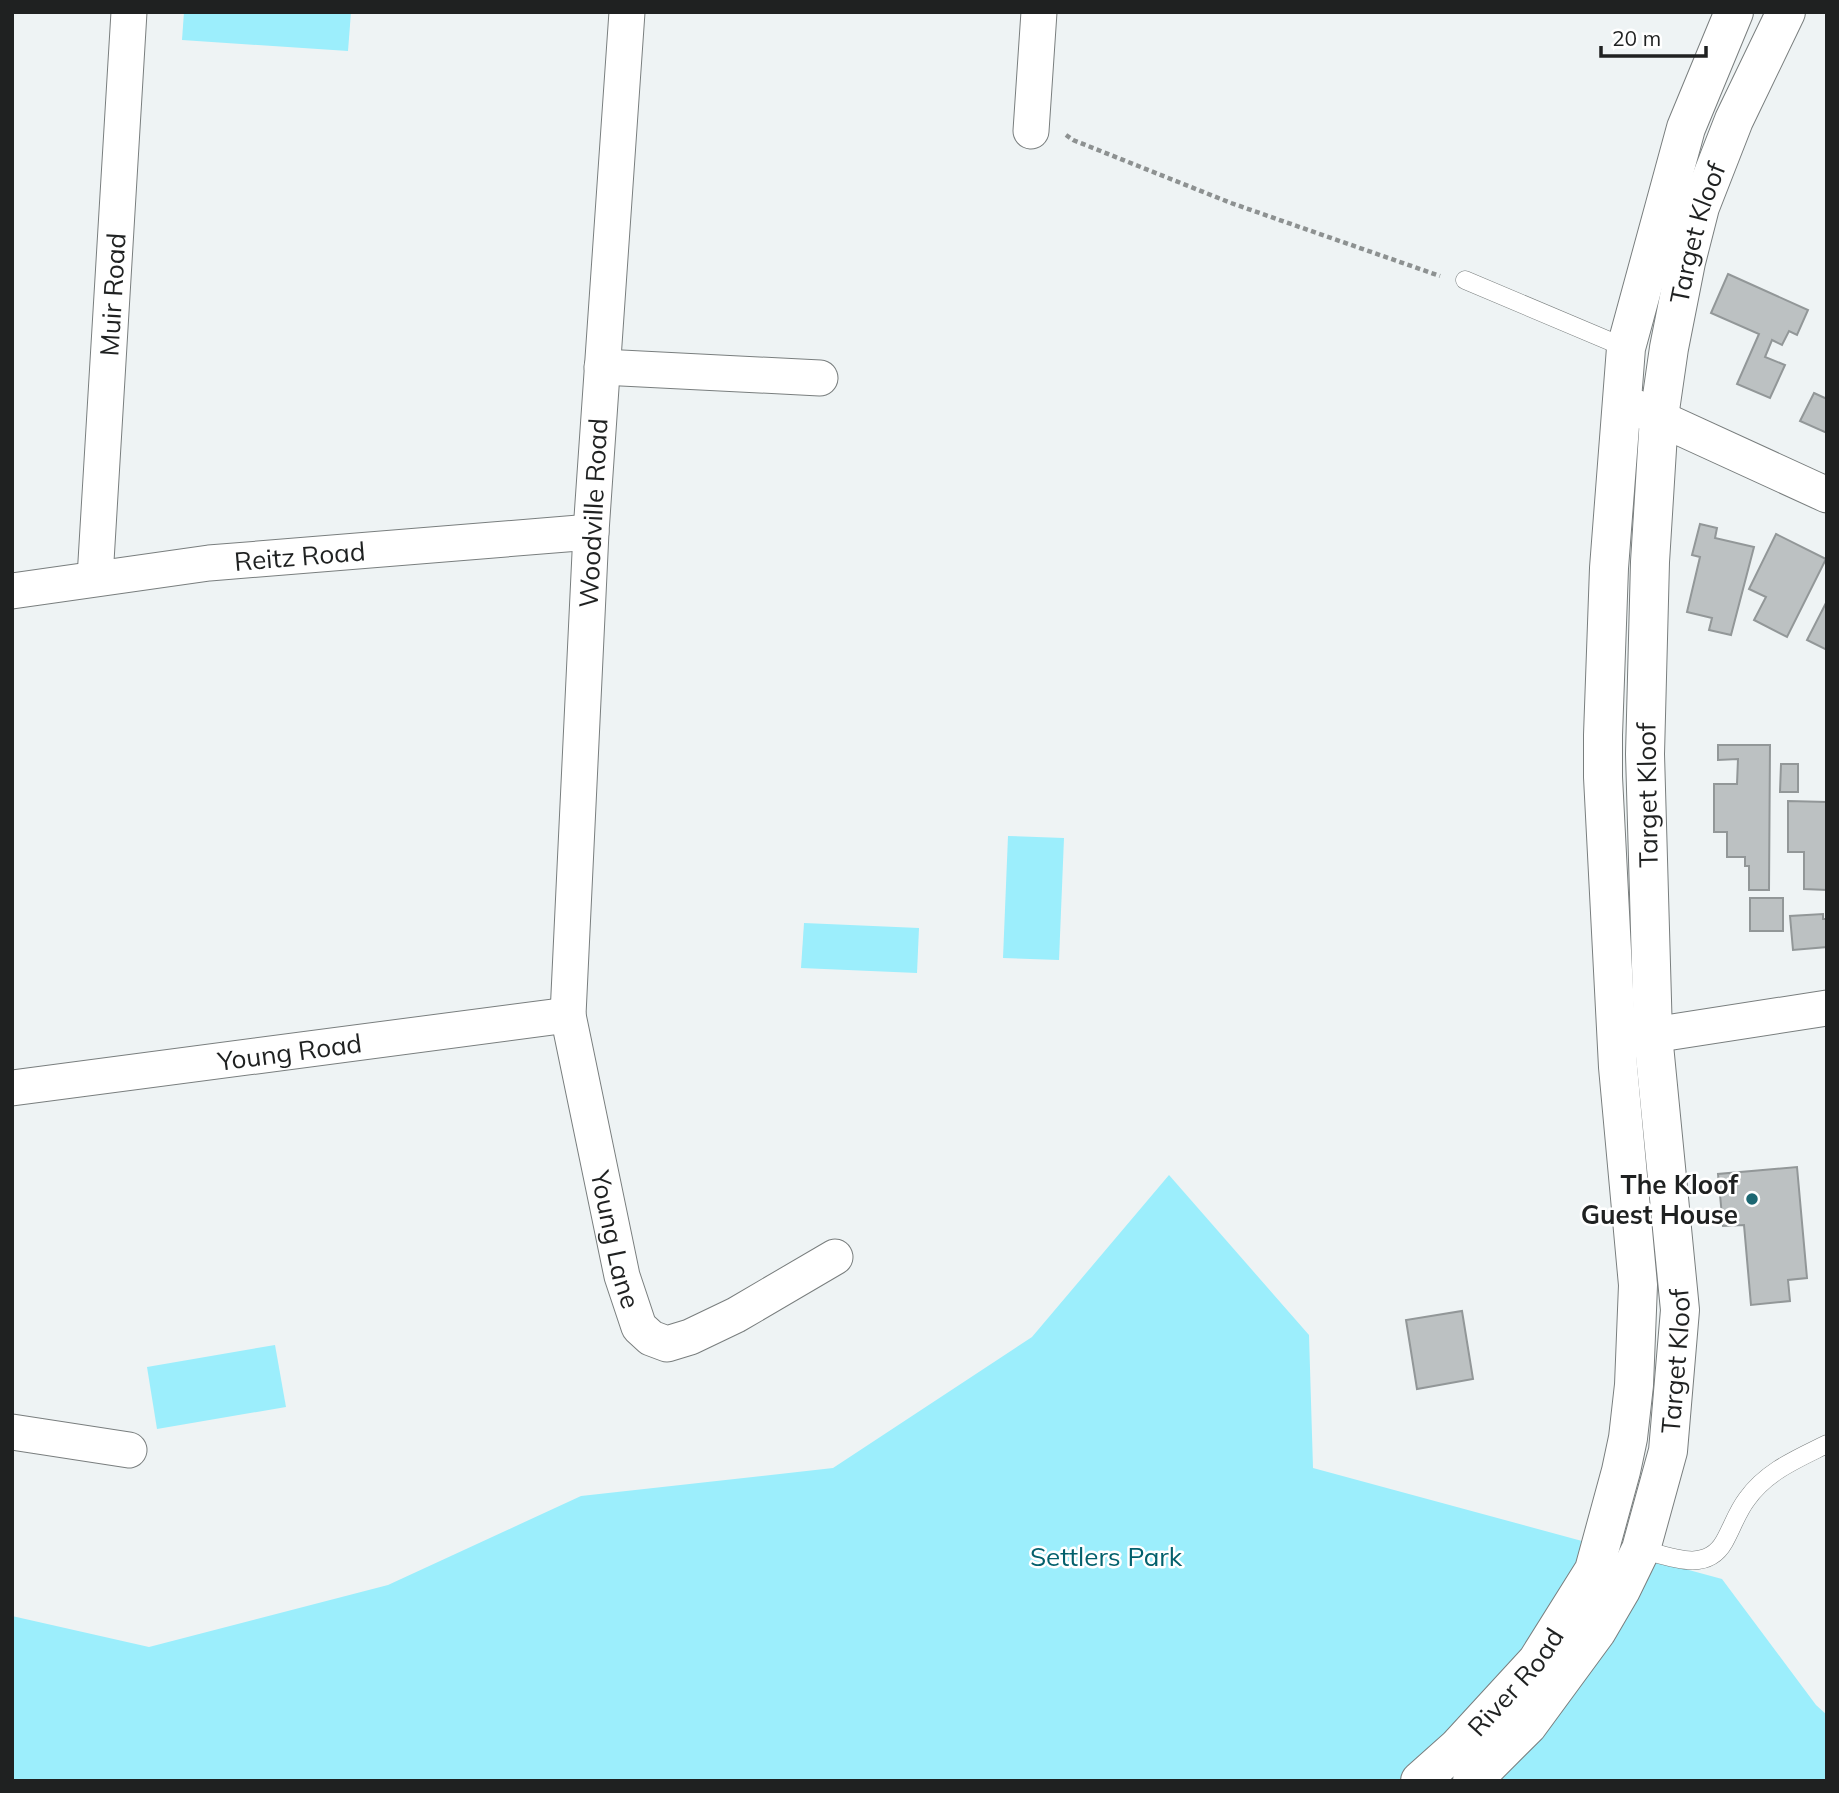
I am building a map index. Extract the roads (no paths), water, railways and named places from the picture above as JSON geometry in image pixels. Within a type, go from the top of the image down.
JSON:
[{"type":"main road","name":"Target Kloof","points":[[1607,1580],[1634,1385],[1638,1285],[1618,1067],[1602,735],[1609,568],[1626,348],[1686,128],[1734,12]]},
{"type":"main road","name":"Target Kloof","points":[[1607,1580],[1641,1549],[1668,1451],[1680,1310],[1653,1035],[1645,754],[1650,562],[1659,416],[1669,348],[1700,207],[1734,120],[1786,12]]},
{"type":"main road","name":"River Road","points":[[1420,1781],[1457,1748],[1607,1580]]},
{"type":"main road","name":"River Road","points":[[1472,1781],[1528,1725],[1597,1631],[1607,1580]]},
{"type":"street","name":"Muir Road","points":[[94,578],[129,12]]},
{"type":"street","name":"Woodville Road","points":[[568,1015],[591,532],[627,12]]},
{"type":"street","points":[[1032,119],[1039,12]]},
{"type":"street","points":[[602,367],[820,378]]},
{"type":"street","points":[[1622,402],[1659,416],[1827,495]]},
{"type":"street","name":"Reitz Road","points":[[12,591],[209,563],[591,532]]},
{"type":"street","points":[[1653,1035],[1827,1008]]},
{"type":"street","name":"Young Road","points":[[12,1088],[568,1015]]},
{"type":"street","name":"Young Lane","points":[[568,1015],[622,1276],[639,1327],[652,1338],[667,1343],[690,1338],[736,1315],[835,1257]]},
{"type":"street","points":[[12,1432],[129,1450]]},
{"type":"lane","points":[[1465,280],[1626,348]]},
{"type":"lane","points":[[1641,1549],[1688,1562],[1701,1561],[1714,1554],[1724,1544],[1746,1500],[1766,1477],[1827,1444]]},
{"type":"place","name":"The Kloof Guest House","points":[[1752,1199]]},
{"type":"park label","name":"Settlers Park","points":[[1106,1556]]}]
